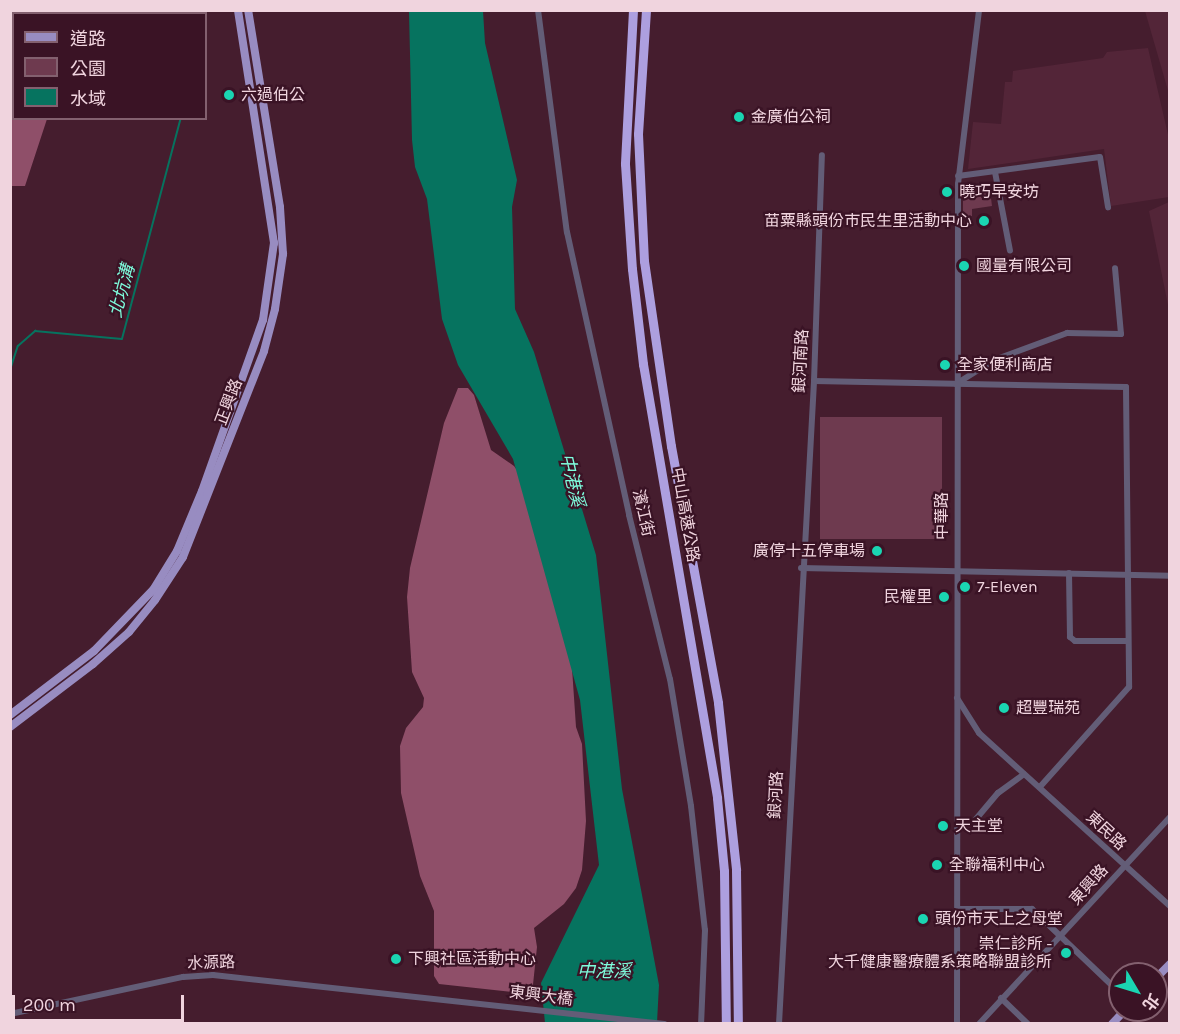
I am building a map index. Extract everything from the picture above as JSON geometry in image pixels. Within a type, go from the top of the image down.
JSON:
[{"type":"highway","name":"中山高速公路","points":[[633,10],[625,164],[631,258],[643,364],[716,787],[724,871],[726,1023]]},
{"type":"highway","name":"中山高速公路","points":[[646,10],[638,134],[644,261],[658,369],[720,715],[736,870],[738,1023]]},
{"type":"main road","name":"正興路","points":[[10,715],[94,651],[153,590],[177,551],[202,491],[263,320],[274,243],[238,10]]},
{"type":"main road","name":"正興路","points":[[10,727],[93,664],[129,632],[155,600],[183,557],[264,351],[275,309],[283,254],[278,197],[248,10]]},
{"type":"street","name":"濱江街","points":[[538,10],[567,232],[629,515],[670,679],[691,806],[705,930],[701,1023]]},
{"type":"street","name":"中華路","points":[[957,1023],[958,176],[979,10]]},
{"type":"street","name":"銀河南路","points":[[801,568],[814,381],[822,155]]},
{"type":"street","points":[[958,176],[1100,157],[1107,207]]},
{"type":"street","points":[[995,172],[1010,251]]},
{"type":"street","points":[[956,384],[993,360],[1057,336],[1083,331],[1121,334],[1114,268]]},
{"type":"street","points":[[814,381],[1126,387],[1126,575],[1129,687],[1040,787]]},
{"type":"street","points":[[801,568],[956,569],[1170,576]]},
{"type":"street","name":"銀河路","points":[[779,1023],[801,568]]},
{"type":"street","points":[[1069,573],[1070,637],[1075,641],[1127,641]]},
{"type":"street","name":"東民路","points":[[956,695],[979,733],[1170,906]]},
{"type":"street","points":[[976,819],[998,794],[1024,774]]},
{"type":"street","name":"東興路","points":[[979,1023],[1170,817]]},
{"type":"street","points":[[957,909],[1032,909],[1108,982]]},
{"type":"street","name":"水源路","points":[[10,1014],[183,977],[213,975],[415,994]]},
{"type":"street","name":"東興大橋","points":[[415,994],[664,1023]]},
{"type":"street","points":[[1001,998],[1028,1023]]},
{"type":"shaded area","points":[[11,10],[36,11],[12,12],[12,120],[47,120],[25,186],[11,186]]},
{"type":"shaded area","points":[[1145,11],[1169,11],[1169,94]]},
{"type":"shaded area","points":[[1148,48],[1169,139],[1169,197],[1111,206],[1104,149],[968,169],[973,122],[1001,124],[1005,82],[1012,82],[1013,71],[1103,58],[1107,52]]},
{"type":"shaded area","points":[[1169,202],[1169,310],[1149,211]]},
{"type":"shaded area","points":[[458,388],[468,388],[474,395],[491,450],[514,466],[525,481],[572,668],[576,727],[582,744],[586,821],[582,870],[576,888],[564,904],[534,928],[537,947],[532,994],[439,984],[434,976],[434,911],[420,876],[401,793],[400,746],[406,728],[423,707],[424,698],[412,672],[407,597],[410,568],[444,423]]},
{"type":"green space","points":[[989,182],[992,206],[972,209],[972,216],[963,217],[963,188]]},
{"type":"green space","points":[[820,417],[942,417],[942,539],[820,539]]},
{"type":"water","name":"中港溪","points":[[409,11],[483,11],[485,43],[517,180],[512,207],[515,309],[534,352],[596,555],[622,789],[659,985],[657,1023],[545,1023],[541,983],[599,865],[580,700],[513,459],[458,365],[442,319],[427,199],[415,167],[412,140]]},
{"type":"waterway","name":"北坑溝","points":[[10,370],[18,346],[35,331],[122,339],[180,120]]},
{"type":"place","name":"六過伯公","points":[[229,95]]},
{"type":"place","name":"金廣伯公祠","points":[[739,117]]},
{"type":"place","name":"曉巧早安坊","points":[[947,192]]},
{"type":"place","name":"苗粟縣頭份巿民生里活動中心","points":[[984,221]]},
{"type":"place","name":"國量有限公司","points":[[964,266]]},
{"type":"place","name":"全家便利商店","points":[[945,365]]},
{"type":"place","name":"廣停十五停車場","points":[[877,551]]},
{"type":"place","name":"7-Eleven","points":[[965,587]]},
{"type":"place","name":"民權里","points":[[944,597]]},
{"type":"place","name":"超豐瑞苑","points":[[1004,708]]},
{"type":"place","name":"天主堂","points":[[943,826]]},
{"type":"place","name":"全聯福利中心","points":[[937,865]]},
{"type":"place","name":"頭份市天上之母堂","points":[[923,919]]},
{"type":"place","name":"崇仁診所 - 大千健康醫療體系策略聯盟診所","points":[[1066,953]]},
{"type":"place","name":"下興社區活動中心","points":[[396,959]]}]
